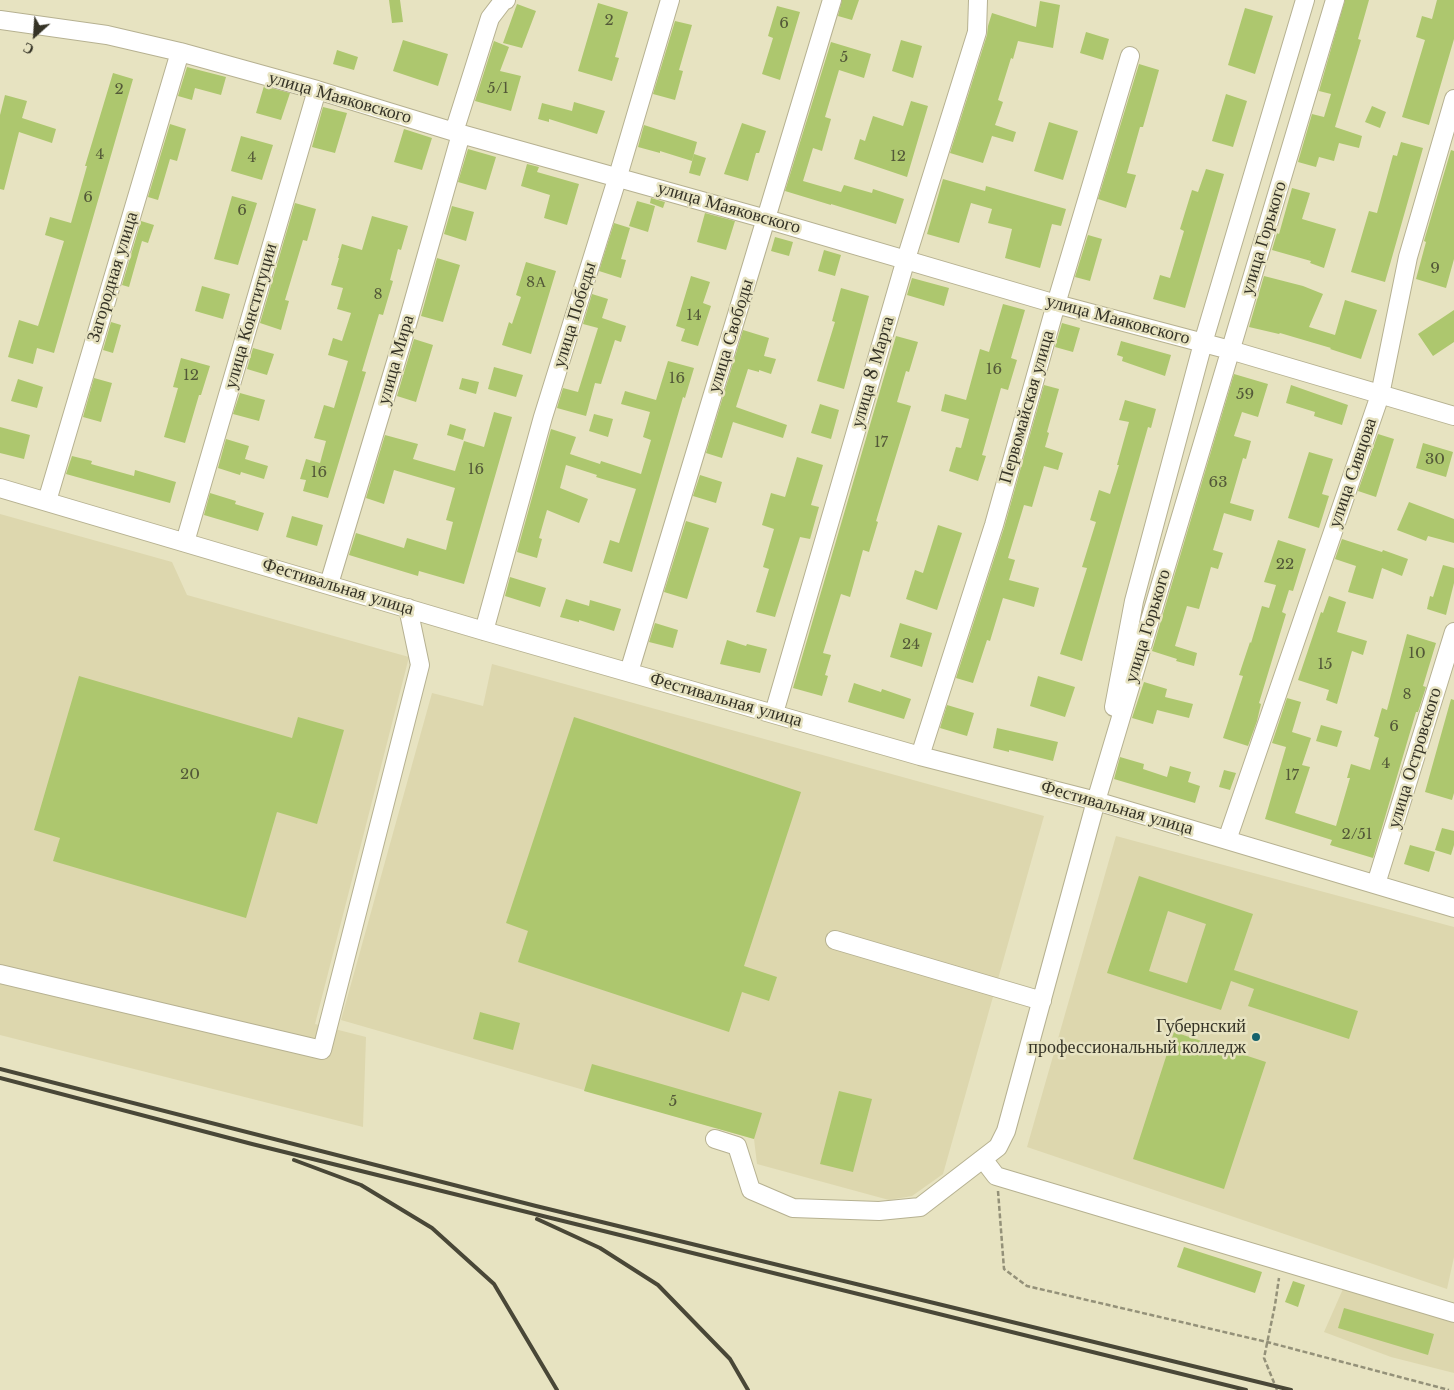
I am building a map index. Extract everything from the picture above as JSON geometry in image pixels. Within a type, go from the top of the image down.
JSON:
[{"type":"street","name":"улица Мира","points":[[329,584],[402,342],[457,133],[490,18],[503,1],[506,0]]},
{"type":"street","name":"улица Победы","points":[[484,631],[543,417],[618,176],[670,0]]},
{"type":"street","name":"улица Свободы","points":[[629,672],[832,0]]},
{"type":"street","name":"улица 8 Марта","points":[[774,713],[906,259],[977,32],[978,0]]},
{"type":"street","name":"улица Горького","points":[[1096,801],[1134,601],[1203,343],[1306,0]]},
{"type":"street","name":"улица Горького","points":[[1096,801],[1335,0]]},
{"type":"street","name":"улица Маяковского","points":[[0,20],[107,35],[180,52],[317,90],[457,133],[766,218],[1056,304],[1230,350],[1454,416]]},
{"type":"street","name":"Загородная улица","points":[[46,501],[180,52]]},
{"type":"street","name":"Первомайская улица","points":[[920,756],[994,525],[1056,304],[1130,56]]},
{"type":"street","name":"улица Конституции","points":[[186,542],[317,90]]},
{"type":"street","name":"улица Сивцова","points":[[1227,840],[1380,395],[1408,257],[1454,98]]},
{"type":"street","name":"Фестивальная улица","points":[[0,488],[484,631],[920,756],[1096,801],[1454,908]]},
{"type":"street","points":[[0,974],[322,1050],[420,665],[408,608]]},
{"type":"street","name":"улица Островского","points":[[1376,884],[1454,632]]},
{"type":"street","points":[[715,1139],[737,1146],[751,1190],[793,1208],[879,1211],[920,1207],[998,1147],[1006,1131],[1096,801]]},
{"type":"street","points":[[835,940],[1042,1001]]},
{"type":"street","points":[[983,1160],[996,1176],[1454,1313]]},
{"type":"path","points":[[996,1176],[1004,1269],[1027,1286],[1268,1342],[1449,1390]]},
{"type":"path","points":[[1277,1390],[1264,1358],[1275,1306],[1281,1261]]},
{"type":"shaded area","points":[[0,514],[172,562],[187,595],[409,657],[315,1024],[366,1037],[363,1127],[0,1035]]},
{"type":"shaded area","points":[[492,664],[1044,816],[943,1174],[912,1196],[889,1200],[757,1164],[754,1139],[341,1020],[432,693],[483,706]]},
{"type":"shaded area","name":"Губернский профессиональный колледж","points":[[1116,836],[1454,927],[1454,1257],[1447,1289],[1027,1147]]},
{"type":"shaded area","points":[[1350,1273],[1454,1305],[1454,1373],[1391,1357],[1324,1332]]},
{"type":"building","points":[[389,0],[400,0],[403,22],[392,23]]},
{"type":"building","points":[[842,0],[859,0],[852,20],[838,16]]},
{"type":"building","points":[[1345,0],[1369,0],[1358,39],[1361,40],[1335,127],[1362,136],[1359,148],[1339,143],[1334,161],[1319,157],[1316,167],[1298,162],[1312,114],[1324,117],[1331,94],[1319,91]]},
{"type":"building","points":[[1437,0],[1454,0],[1454,39],[1429,125],[1402,117],[1425,40],[1416,37],[1422,16],[1432,19]]},
{"type":"building","points":[[1040,1],[1060,5],[1053,48],[1018,41],[998,100],[1003,102],[995,125],[1016,132],[1013,142],[992,136],[983,163],[950,153],[987,35],[992,13],[1036,27]]},
{"type":"building","points":[[598,3],[628,12],[615,57],[619,58],[612,81],[578,71]]},
{"type":"building","points":[[517,4],[536,11],[522,48],[503,43]]},
{"type":"building","points":[[777,6],[800,12],[780,80],[762,74],[773,38],[768,36]]},
{"type":"building","points":[[1245,8],[1273,16],[1255,74],[1228,65]]},
{"type":"building","points":[[675,21],[692,25],[679,70],[683,71],[675,100],[653,94]]},
{"type":"building","points":[[1086,32],[1109,39],[1103,60],[1080,53]]},
{"type":"building","points":[[403,40],[448,54],[438,86],[393,71]]},
{"type":"building","points":[[901,40],[922,46],[913,78],[892,71]]},
{"type":"building","points":[[494,41],[509,47],[500,71],[521,76],[511,111],[475,101]]},
{"type":"building","points":[[831,42],[871,54],[864,78],[839,70],[825,117],[831,119],[822,151],[813,148],[803,181],[841,192],[844,185],[872,193],[873,189],[904,199],[896,224],[785,191]]},
{"type":"building","points":[[337,50],[358,57],[354,70],[333,64]]},
{"type":"building","points":[[1139,64],[1159,70],[1143,127],[1140,127],[1127,173],[1136,175],[1126,208],[1098,199]]},
{"type":"building","points":[[187,67],[226,77],[221,95],[195,88],[192,100],[178,96]]},
{"type":"building","points":[[113,73],[133,79],[54,353],[37,348],[33,364],[8,357],[19,320],[38,326],[64,241],[45,235],[50,217],[71,223],[87,166],[85,166]]},
{"type":"building","points":[[264,86],[290,93],[281,120],[256,113]]},
{"type":"building","points":[[1226,94],[1247,101],[1233,147],[1212,141]]},
{"type":"building","points":[[5,95],[27,101],[22,118],[56,129],[52,143],[19,132],[4,190],[0,189],[0,115]]},
{"type":"building","points":[[911,101],[928,106],[907,177],[854,159],[860,139],[865,141],[873,116],[903,126]]},
{"type":"building","points":[[574,102],[605,111],[597,134],[549,119],[549,122],[538,119],[542,103],[572,111]]},
{"type":"building","points":[[1372,106],[1386,112],[1380,128],[1365,122]]},
{"type":"building","points":[[323,107],[347,113],[335,153],[312,147]]},
{"type":"building","points":[[1049,122],[1078,131],[1063,180],[1034,171]]},
{"type":"building","points":[[742,123],[766,131],[759,153],[756,153],[748,181],[724,174]]},
{"type":"building","points":[[170,124],[186,129],[177,161],[170,159],[158,200],[148,197]]},
{"type":"building","points":[[644,125],[697,142],[692,161],[660,151],[660,153],[638,147]]},
{"type":"building","points":[[404,129],[432,138],[422,170],[394,162]]},
{"type":"building","points":[[241,136],[273,145],[262,180],[231,171]]},
{"type":"building","points":[[1401,142],[1423,148],[1385,282],[1351,272],[1369,211],[1377,213],[1393,155],[1397,156]]},
{"type":"building","points":[[468,149],[496,157],[486,190],[458,182]]},
{"type":"building","points":[[1451,150],[1454,151],[1454,259],[1446,288],[1416,279],[1426,242],[1424,241]]},
{"type":"building","points":[[694,154],[706,158],[700,176],[689,173]]},
{"type":"building","points":[[527,164],[539,167],[537,172],[579,184],[567,225],[544,218],[550,195],[521,186]]},
{"type":"building","points":[[1206,169],[1224,174],[1185,308],[1153,299],[1160,275],[1170,278],[1184,231],[1180,229],[1192,190],[1198,192]]},
{"type":"building","points":[[943,179],[985,191],[986,186],[1066,209],[1061,226],[1052,224],[1040,268],[1005,258],[1012,229],[988,223],[992,209],[971,203],[959,243],[927,234]]},
{"type":"building","points":[[1292,188],[1310,193],[1302,219],[1336,229],[1324,268],[1310,263],[1311,261],[1272,250],[1277,233],[1279,234]]},
{"type":"building","points":[[232,196],[257,203],[238,265],[214,259]]},
{"type":"building","points":[[651,198],[665,202],[663,208],[650,203]]},
{"type":"building","points":[[637,201],[655,206],[648,232],[629,226]]},
{"type":"building","points":[[295,203],[316,209],[307,241],[303,240],[285,300],[289,301],[281,330],[260,323]]},
{"type":"building","points":[[452,206],[474,212],[466,241],[444,234]]},
{"type":"building","points":[[705,213],[735,221],[726,250],[697,242]]},
{"type":"building","points":[[372,216],[408,226],[401,250],[398,249],[390,280],[393,281],[383,315],[379,314],[362,371],[366,372],[328,498],[303,491],[306,480],[300,479],[306,459],[320,463],[326,441],[314,438],[324,405],[334,408],[348,361],[328,355],[333,338],[342,341],[351,313],[337,309],[343,288],[331,285],[338,258],[342,244],[362,250]]},
{"type":"building","points":[[141,221],[154,225],[148,243],[142,241],[129,287],[122,285]]},
{"type":"building","points":[[614,223],[630,228],[621,259],[626,260],[621,278],[599,271]]},
{"type":"building","points":[[1088,235],[1102,239],[1090,281],[1075,277]]},
{"type":"building","points":[[775,237],[793,242],[789,256],[771,251]]},
{"type":"building","points":[[824,250],[841,255],[835,276],[818,271]]},
{"type":"building","points":[[437,258],[460,265],[443,322],[421,316]]},
{"type":"building","points":[[526,262],[556,271],[531,354],[502,345],[509,322],[512,324],[521,297],[516,295]]},
{"type":"building","points":[[691,276],[710,282],[703,303],[711,306],[698,346],[681,341],[685,329],[676,326]]},
{"type":"building","points":[[1264,276],[1303,286],[1323,294],[1309,327],[1335,335],[1345,300],[1377,310],[1361,359],[1280,333],[1249,327]]},
{"type":"building","points":[[912,278],[949,288],[944,306],[907,295]]},
{"type":"building","points":[[202,286],[230,294],[223,319],[195,311]]},
{"type":"building","points":[[841,288],[869,296],[844,389],[817,381],[835,322],[832,321]]},
{"type":"building","points":[[592,294],[608,299],[602,318],[626,326],[621,342],[615,340],[601,384],[595,383],[586,416],[557,408],[563,388],[578,392],[598,328],[583,324]]},
{"type":"building","points":[[1003,304],[1025,310],[1011,358],[1017,360],[1008,390],[1001,388],[982,455],[986,456],[978,481],[949,471],[956,447],[961,448],[969,419],[941,411],[945,394],[966,400],[980,349],[989,352]]},
{"type":"building","points":[[1454,310],[1454,342],[1433,356],[1418,334]]},
{"type":"building","points":[[111,322],[121,325],[113,353],[103,350]]},
{"type":"building","points":[[1062,323],[1080,328],[1073,352],[1055,347]]},
{"type":"building","points":[[743,330],[769,338],[764,356],[776,359],[771,374],[748,369],[736,407],[787,425],[783,438],[733,422],[722,458],[706,453]]},
{"type":"building","points":[[896,336],[918,342],[909,372],[906,371],[897,402],[911,406],[876,521],[878,522],[869,552],[863,550],[850,597],[841,594],[823,653],[831,655],[825,675],[828,676],[822,696],[793,688]]},
{"type":"building","points":[[414,339],[433,345],[416,402],[397,396]]},
{"type":"building","points":[[1121,341],[1171,355],[1165,376],[1122,361],[1123,357],[1117,355]]},
{"type":"building","points":[[253,348],[274,354],[267,375],[247,369]]},
{"type":"building","points":[[181,358],[210,366],[201,395],[199,395],[185,443],[164,437],[178,388],[173,387]]},
{"type":"building","points":[[668,361],[694,368],[685,398],[683,397],[632,572],[603,563],[610,540],[619,543],[636,489],[596,477],[597,475],[566,465],[560,488],[588,499],[579,523],[547,510],[539,538],[542,539],[537,558],[517,552],[551,429],[576,437],[570,454],[600,464],[601,461],[641,474],[651,440],[643,437],[650,412],[621,404],[625,391],[656,400]]},
{"type":"building","points":[[494,367],[523,375],[516,397],[488,389]]},
{"type":"building","points":[[1234,374],[1268,384],[1258,417],[1242,412],[1234,436],[1251,441],[1246,459],[1243,458],[1230,503],[1254,510],[1251,521],[1224,513],[1213,550],[1223,553],[1218,569],[1211,567],[1199,609],[1187,606],[1175,646],[1197,653],[1194,666],[1152,651]]},
{"type":"building","points":[[94,378],[112,383],[101,422],[83,417]]},
{"type":"building","points":[[462,378],[479,382],[476,394],[459,389]]},
{"type":"building","points":[[18,379],[43,387],[37,408],[11,401]]},
{"type":"building","points":[[1044,385],[1059,389],[1047,432],[1049,433],[1045,447],[1063,453],[1058,470],[1044,466],[1032,507],[1024,505],[1008,558],[1015,560],[1009,580],[1039,588],[1034,607],[1003,598],[990,641],[987,640],[973,683],[956,678],[1004,528]]},
{"type":"building","points":[[1291,385],[1348,405],[1342,425],[1314,416],[1315,412],[1286,403]]},
{"type":"building","points":[[240,393],[265,400],[259,421],[233,414]]},
{"type":"building","points":[[1125,400],[1156,409],[1151,428],[1148,427],[1082,661],[1060,654],[1087,568],[1082,567],[1096,522],[1090,520],[1099,490],[1110,494],[1119,465],[1117,465],[1129,422],[1119,420]]},
{"type":"building","points":[[820,404],[839,410],[831,439],[811,433]]},
{"type":"building","points":[[494,412],[512,417],[464,584],[419,571],[418,576],[349,555],[356,533],[404,548],[407,538],[446,550],[453,522],[446,520],[455,488],[394,470],[384,504],[366,498],[385,435],[418,444],[413,459],[455,471],[464,441],[484,447]]},
{"type":"building","points":[[594,414],[613,419],[608,437],[589,431]]},
{"type":"building","points":[[450,424],[466,429],[463,440],[447,435]]},
{"type":"building","points":[[0,427],[30,435],[24,459],[0,453]]},
{"type":"building","points":[[1378,434],[1394,439],[1376,497],[1358,491]]},
{"type":"building","points":[[226,439],[249,446],[245,459],[268,466],[264,479],[241,472],[240,475],[218,468]]},
{"type":"building","points":[[1423,443],[1453,452],[1446,477],[1416,468]]},
{"type":"building","points":[[1309,452],[1333,459],[1322,494],[1329,496],[1319,528],[1288,518]]},
{"type":"building","points":[[72,456],[92,461],[91,464],[134,476],[135,470],[176,482],[170,503],[66,474]]},
{"type":"building","points":[[797,457],[823,465],[811,505],[819,507],[810,539],[800,537],[775,617],[756,612],[769,569],[763,567],[774,529],[762,525],[771,493],[785,497]]},
{"type":"building","points":[[700,475],[722,482],[716,503],[693,496]]},
{"type":"building","points":[[210,493],[236,501],[235,504],[264,513],[258,531],[204,515]]},
{"type":"building","points":[[1409,502],[1454,519],[1454,543],[1428,536],[1426,541],[1397,530]]},
{"type":"building","points":[[292,516],[323,525],[317,546],[286,537]]},
{"type":"building","points":[[686,521],[709,528],[687,599],[664,592]]},
{"type":"building","points":[[938,525],[962,533],[937,610],[906,599],[915,570],[923,573]]},
{"type":"building","points":[[1342,539],[1408,559],[1402,576],[1382,568],[1373,599],[1348,592],[1356,566],[1335,559]]},
{"type":"building","points":[[1278,540],[1306,549],[1293,591],[1289,590],[1282,612],[1286,614],[1259,703],[1261,704],[1257,721],[1248,746],[1223,738],[1243,676],[1239,675],[1262,606],[1269,608],[1276,585],[1264,582]]},
{"type":"building","points":[[1443,565],[1454,568],[1454,583],[1446,615],[1427,609],[1430,596],[1433,597]]},
{"type":"building","points":[[510,577],[546,588],[540,607],[505,596]]},
{"type":"building","points":[[1329,596],[1346,602],[1337,632],[1367,641],[1363,655],[1352,651],[1337,704],[1326,700],[1329,690],[1298,680],[1321,612],[1323,613]]},
{"type":"building","points":[[566,599],[589,606],[590,600],[621,609],[614,631],[579,620],[579,622],[560,617]]},
{"type":"building","points":[[655,623],[678,630],[673,648],[649,642]]},
{"type":"building","points":[[900,623],[932,633],[922,667],[890,657]]},
{"type":"building","points":[[1407,634],[1436,643],[1423,686],[1426,687],[1418,712],[1416,712],[1373,858],[1330,845],[1332,840],[1265,819],[1286,747],[1272,743],[1287,698],[1301,702],[1292,732],[1311,738],[1302,765],[1310,767],[1295,813],[1336,826],[1350,778],[1347,778],[1351,764],[1370,770],[1379,738],[1374,736],[1382,708],[1387,710]]},
{"type":"building","points":[[727,640],[746,646],[747,644],[767,649],[760,673],[720,664]]},
{"type":"building","points":[[79,676],[292,738],[298,717],[344,730],[317,824],[277,812],[246,918],[53,861],[60,838],[34,830]]},
{"type":"building","points":[[1038,676],[1075,687],[1065,717],[1030,706]]},
{"type":"building","points":[[1144,682],[1167,689],[1165,697],[1193,704],[1189,718],[1157,710],[1153,724],[1132,718]]},
{"type":"building","points":[[854,683],[881,692],[882,689],[911,699],[904,719],[848,702]]},
{"type":"building","points":[[1451,699],[1454,700],[1454,793],[1452,800],[1425,792]]},
{"type":"building","points":[[947,705],[974,713],[967,736],[940,728]]},
{"type":"building","points":[[574,717],[801,792],[744,966],[777,977],[769,1001],[742,992],[729,1032],[518,962],[528,931],[506,923]]},
{"type":"building","points":[[1321,725],[1342,731],[1337,747],[1316,741]]},
{"type":"building","points":[[997,728],[1058,742],[1053,761],[993,748]]},
{"type":"building","points":[[1120,757],[1144,764],[1143,769],[1167,777],[1170,766],[1191,772],[1188,782],[1200,786],[1195,803],[1114,779]]},
{"type":"building","points":[[1224,770],[1236,773],[1230,790],[1219,787]]},
{"type":"building","points":[[1442,828],[1454,831],[1454,845],[1451,855],[1435,850]]},
{"type":"building","points":[[1410,845],[1435,852],[1429,872],[1404,864]]},
{"type":"building","points":[[1139,876],[1253,914],[1234,970],[1358,1011],[1349,1039],[1248,1006],[1254,989],[1231,981],[1221,1010],[1107,973]],"holes":[[[1168,911],[1206,924],[1187,983],[1149,971]]]},
{"type":"building","points":[[480,1012],[520,1023],[513,1050],[473,1039]]},
{"type":"building","points":[[1174,1032],[1266,1062],[1224,1189],[1133,1159]]},
{"type":"building","points":[[592,1064],[762,1113],[754,1139],[584,1091]]},
{"type":"building","points":[[839,1091],[872,1099],[853,1172],[820,1164]]},
{"type":"building","points":[[1184,1247],[1262,1272],[1255,1293],[1177,1267]]},
{"type":"building","points":[[1293,1281],[1305,1285],[1298,1307],[1285,1302]]},
{"type":"building","points":[[1344,1308],[1434,1334],[1428,1355],[1338,1328]]},
{"type":"railway","points":[[0,1069],[536,1206],[1291,1390]]},
{"type":"railway","points":[[0,1078],[252,1144],[1246,1390]]},
{"type":"railway","points":[[294,1160],[361,1185],[432,1228],[494,1284],[557,1390]]},
{"type":"railway","points":[[537,1219],[600,1248],[658,1285],[730,1359],[748,1390]]},
{"type":"place","name":"Губернский профессиональный колледж","points":[[1256,1037]]}]
